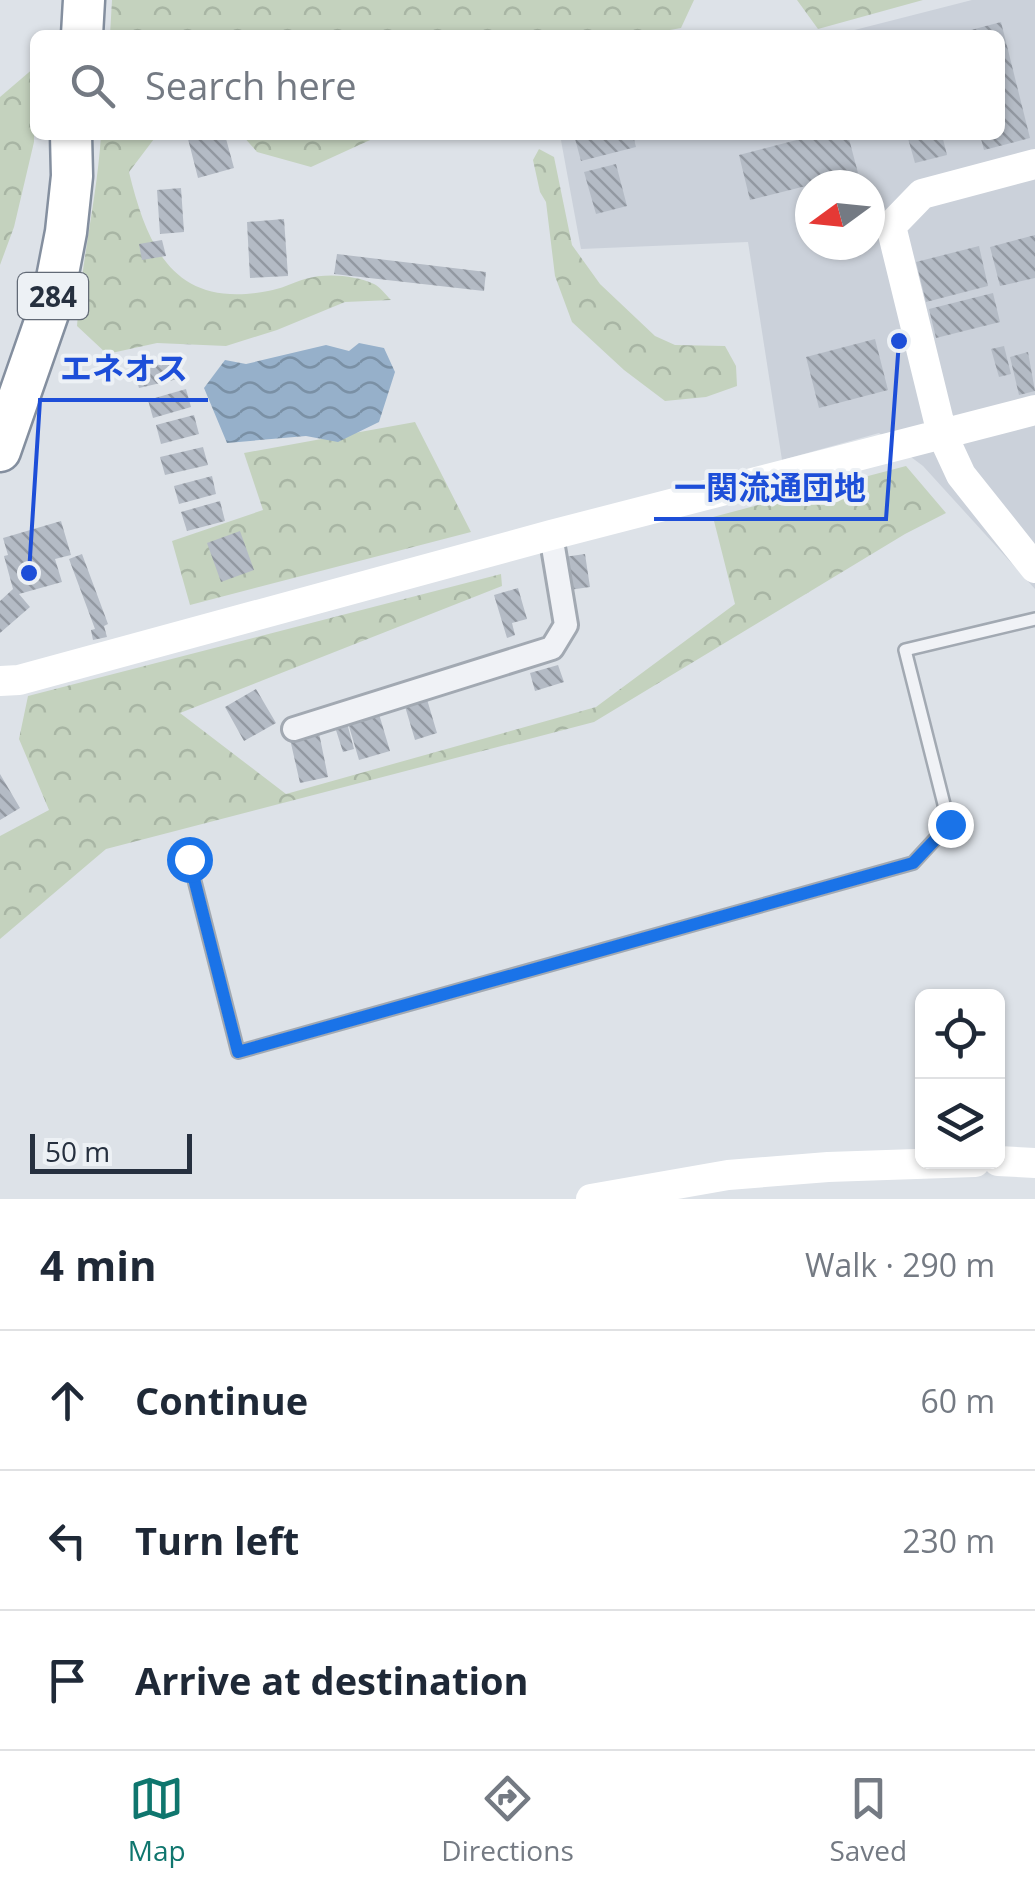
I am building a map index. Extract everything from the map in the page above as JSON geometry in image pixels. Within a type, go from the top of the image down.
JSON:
[{"type":"highway","points":[[82,30],[84,0]]},
{"type":"highway","name":"284","points":[[2,388],[36,298],[69,140]]},
{"type":"highway","name":"284","points":[[0,450],[53,299],[66,232],[72,176],[70,140]]},
{"type":"street","points":[[1035,164],[922,194],[890,226],[942,434],[961,475],[1035,568]]},
{"type":"street","points":[[0,681],[19,680],[551,535],[1035,410]]},
{"type":"street","points":[[294,729],[552,648],[566,625],[551,535]]},
{"type":"street","points":[[1005,1161],[1035,1163]]},
{"type":"street","points":[[592,1199],[728,1175],[915,1164]]},
{"type":"lane","points":[[189,859],[238,1052],[913,863],[950,824],[905,650],[1035,620]]},
{"type":"shaded area","points":[[972,0],[1035,0],[1035,589],[923,466],[879,433],[782,460],[748,242],[581,249],[561,140],[1005,140],[1005,30],[855,30]]},
{"type":"green space","points":[[112,0],[694,0],[681,28],[670,30],[110,30]]},
{"type":"green space","points":[[797,0],[923,0],[818,29]]},
{"type":"green space","points":[[30,71],[30,140],[34,142],[14,227],[0,265],[0,97]]},
{"type":"green space","points":[[100,140],[153,140],[129,172],[157,249],[188,282],[210,291],[236,294],[273,290],[313,277],[340,276],[374,284],[391,300],[345,302],[226,346],[157,343],[107,354],[77,326]]},
{"type":"green space","points":[[246,140],[370,140],[311,167],[257,152]]},
{"type":"green space","points":[[539,149],[554,157],[572,245],[600,284],[655,336],[675,345],[725,346],[736,366],[737,386],[706,397],[665,401],[572,322],[555,276],[546,202],[533,160]]},
{"type":"green space","points":[[415,422],[471,532],[190,605],[172,541],[263,510],[244,453]]},
{"type":"green space","points":[[906,466],[946,513],[594,722],[106,849],[0,939],[0,836],[49,810],[19,739],[28,696],[501,574],[502,586],[180,713],[286,794],[596,707],[735,604],[713,517]]},
{"type":"water","points":[[359,343],[384,348],[395,372],[379,422],[338,442],[306,436],[227,443],[204,388],[225,360],[246,364],[326,345],[349,351]]},
{"type":"building","points":[[1001,22],[1003,30],[971,30]]},
{"type":"building","points":[[1005,38],[1030,138],[984,150],[981,140],[1005,140]]},
{"type":"building","points":[[188,140],[226,140],[234,168],[198,178]]},
{"type":"building","points":[[575,140],[634,140],[636,147],[581,161]]},
{"type":"building","points":[[797,140],[849,140],[857,170],[795,170],[795,189],[750,200],[739,155]]},
{"type":"building","points":[[908,140],[943,140],[947,155],[915,163]]},
{"type":"building","points":[[616,164],[627,206],[596,214],[584,172]]},
{"type":"building","points":[[181,188],[184,232],[160,234],[157,190]]},
{"type":"building","points":[[284,219],[288,276],[250,278],[247,222]]},
{"type":"building","points":[[1035,235],[1035,278],[1000,286],[990,247]]},
{"type":"building","points":[[162,240],[166,256],[142,260],[139,244]]},
{"type":"building","points":[[979,246],[988,286],[926,302],[916,262]]},
{"type":"building","points":[[337,254],[486,272],[484,291],[334,274]]},
{"type":"building","points":[[993,293],[1000,322],[936,338],[929,309]]},
{"type":"building","points":[[875,339],[888,390],[819,408],[806,357]]},
{"type":"building","points":[[1004,346],[1011,374],[999,377],[991,349]]},
{"type":"building","points":[[1028,352],[1035,391],[1019,395],[1010,357]]},
{"type":"building","points":[[178,360],[182,378],[139,388],[134,371]]},
{"type":"building","points":[[186,389],[191,407],[153,418],[148,400]]},
{"type":"building","points":[[194,415],[199,434],[161,444],[156,425]]},
{"type":"building","points":[[203,447],[208,465],[165,475],[160,457]]},
{"type":"building","points":[[212,476],[216,494],[179,504],[174,486]]},
{"type":"building","points":[[220,501],[225,521],[187,531],[181,512]]},
{"type":"building","points":[[61,521],[71,555],[55,559],[62,582],[19,594],[30,607],[0,633],[0,601],[13,589],[3,538]]},
{"type":"building","points":[[240,531],[254,570],[221,582],[207,543]]},
{"type":"building","points":[[82,554],[108,624],[104,626],[107,637],[93,640],[91,630],[95,629],[69,559]]},
{"type":"building","points":[[585,554],[590,587],[569,590],[564,557]]},
{"type":"building","points":[[518,588],[527,619],[512,623],[515,635],[507,638],[494,595]]},
{"type":"building","points":[[558,665],[564,682],[535,691],[530,673]]},
{"type":"building","points":[[256,689],[276,723],[244,741],[225,707]]},
{"type":"building","points":[[426,696],[437,733],[415,740],[404,703]]},
{"type":"building","points":[[379,714],[390,751],[359,760],[348,723]]},
{"type":"building","points":[[347,723],[354,749],[343,752],[335,727]]},
{"type":"building","points":[[319,733],[328,777],[300,783],[290,739]]},
{"type":"building","points":[[0,774],[20,808],[0,820]]},
{"type":"place","name":"一関流通団地","points":[[899,341]]},
{"type":"place","name":"エネオス","points":[[29,573]]},
{"type":"route","points":[[189,859],[238,1052],[913,863],[950,824]]}]
